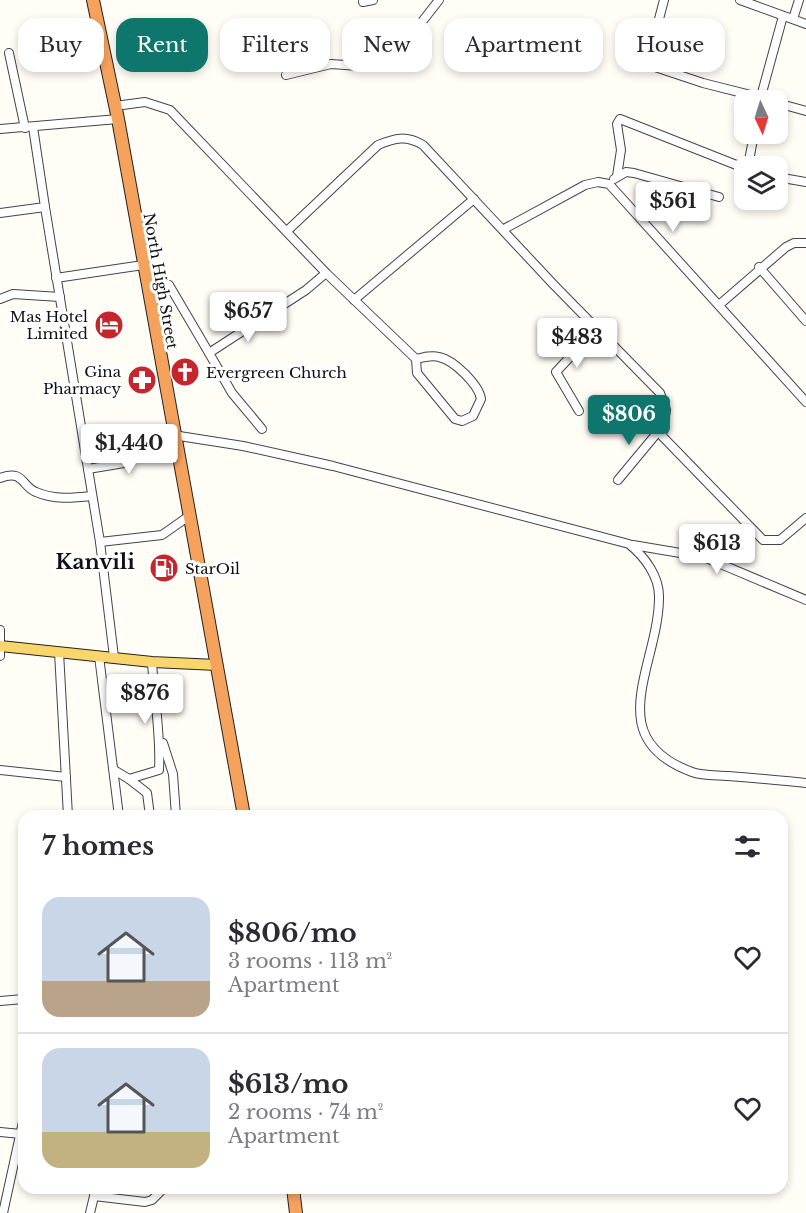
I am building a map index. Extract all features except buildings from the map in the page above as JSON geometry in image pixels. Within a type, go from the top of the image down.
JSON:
[{"type":"highway","name":"North High Street","points":[[93,0],[118,119],[173,435],[243,810]]},
{"type":"highway","points":[[294,1194],[296,1213]]},
{"type":"main road","points":[[0,649],[217,665]]},
{"type":"street","points":[[363,2],[374,0]]},
{"type":"street","points":[[286,75],[331,64],[359,66],[415,55],[427,44],[421,23],[439,0]]},
{"type":"street","points":[[663,0],[650,54],[654,67],[734,92]]},
{"type":"street","points":[[740,0],[806,24]]},
{"type":"street","points":[[793,19],[799,0]]},
{"type":"street","points":[[762,90],[783,16]]},
{"type":"street","points":[[9,53],[29,128],[45,207],[100,542],[114,657]]},
{"type":"street","points":[[115,106],[145,102],[170,110],[326,273],[416,359],[417,373],[455,419],[462,421],[473,416],[481,399],[477,388],[447,360],[427,356],[416,359]]},
{"type":"street","points":[[788,106],[806,111]]},
{"type":"street","points":[[0,129],[118,119]]},
{"type":"street","points":[[617,176],[621,150],[617,124],[621,119],[691,149],[734,163]]},
{"type":"street","points":[[286,231],[378,145],[394,138],[412,138],[423,145],[596,329],[660,393],[666,410],[662,427],[664,439],[763,540],[780,540],[806,518]]},
{"type":"street","points":[[609,184],[617,176],[626,172],[655,177],[719,197]]},
{"type":"street","points":[[788,179],[806,182]]},
{"type":"street","points":[[504,230],[585,185],[598,182],[609,184],[806,402]]},
{"type":"street","points":[[354,300],[474,199]]},
{"type":"street","points":[[0,213],[45,207]]},
{"type":"street","points":[[719,305],[759,267],[786,247],[794,243],[806,243]]},
{"type":"street","points":[[759,267],[806,321]]},
{"type":"street","points":[[56,278],[144,269],[169,285],[232,393],[262,429]]},
{"type":"street","points":[[209,353],[326,273]]},
{"type":"street","points":[[0,299],[13,294],[60,297]]},
{"type":"street","points":[[579,411],[556,372],[596,329]]},
{"type":"street","points":[[618,480],[662,427]]},
{"type":"street","points":[[173,435],[243,446],[333,466],[629,544],[714,560],[740,574],[806,600]]},
{"type":"street","points":[[88,468],[124,463],[133,456],[131,444]]},
{"type":"street","points":[[0,478],[15,476],[22,478],[33,492],[66,499],[92,496]]},
{"type":"street","points":[[100,542],[162,535],[189,516]]},
{"type":"street","points":[[629,544],[642,555],[650,568],[659,599],[638,702],[639,723],[648,740],[665,760],[695,773],[806,783]]},
{"type":"street","points":[[0,630],[0,649]]},
{"type":"street","points":[[59,652],[68,810]]},
{"type":"street","points":[[99,656],[119,810]]},
{"type":"street","points":[[152,662],[154,707],[173,774],[176,810]]},
{"type":"street","points":[[129,779],[159,770],[161,736]]},
{"type":"street","points":[[0,770],[66,777]]},
{"type":"street","points":[[114,771],[147,793],[149,810]]},
{"type":"street","points":[[0,1001],[18,1000]]},
{"type":"street","points":[[0,1131],[18,1127]]},
{"type":"street","points":[[3,1213],[18,1148]]},
{"type":"street","points":[[90,1213],[95,1194]]},
{"type":"street","points":[[105,1194],[146,1202],[158,1194]]},
{"type":"place","name":"Mas Hotel Limited","points":[[109,325]]},
{"type":"place","name":"Evergreen Church","points":[[185,372]]},
{"type":"place","name":"Gina Pharmacy","points":[[142,380]]},
{"type":"place","name":"StarOil","points":[[164,568]]},
{"type":"district","name":"Kanvili","points":[[95,562]]}]
